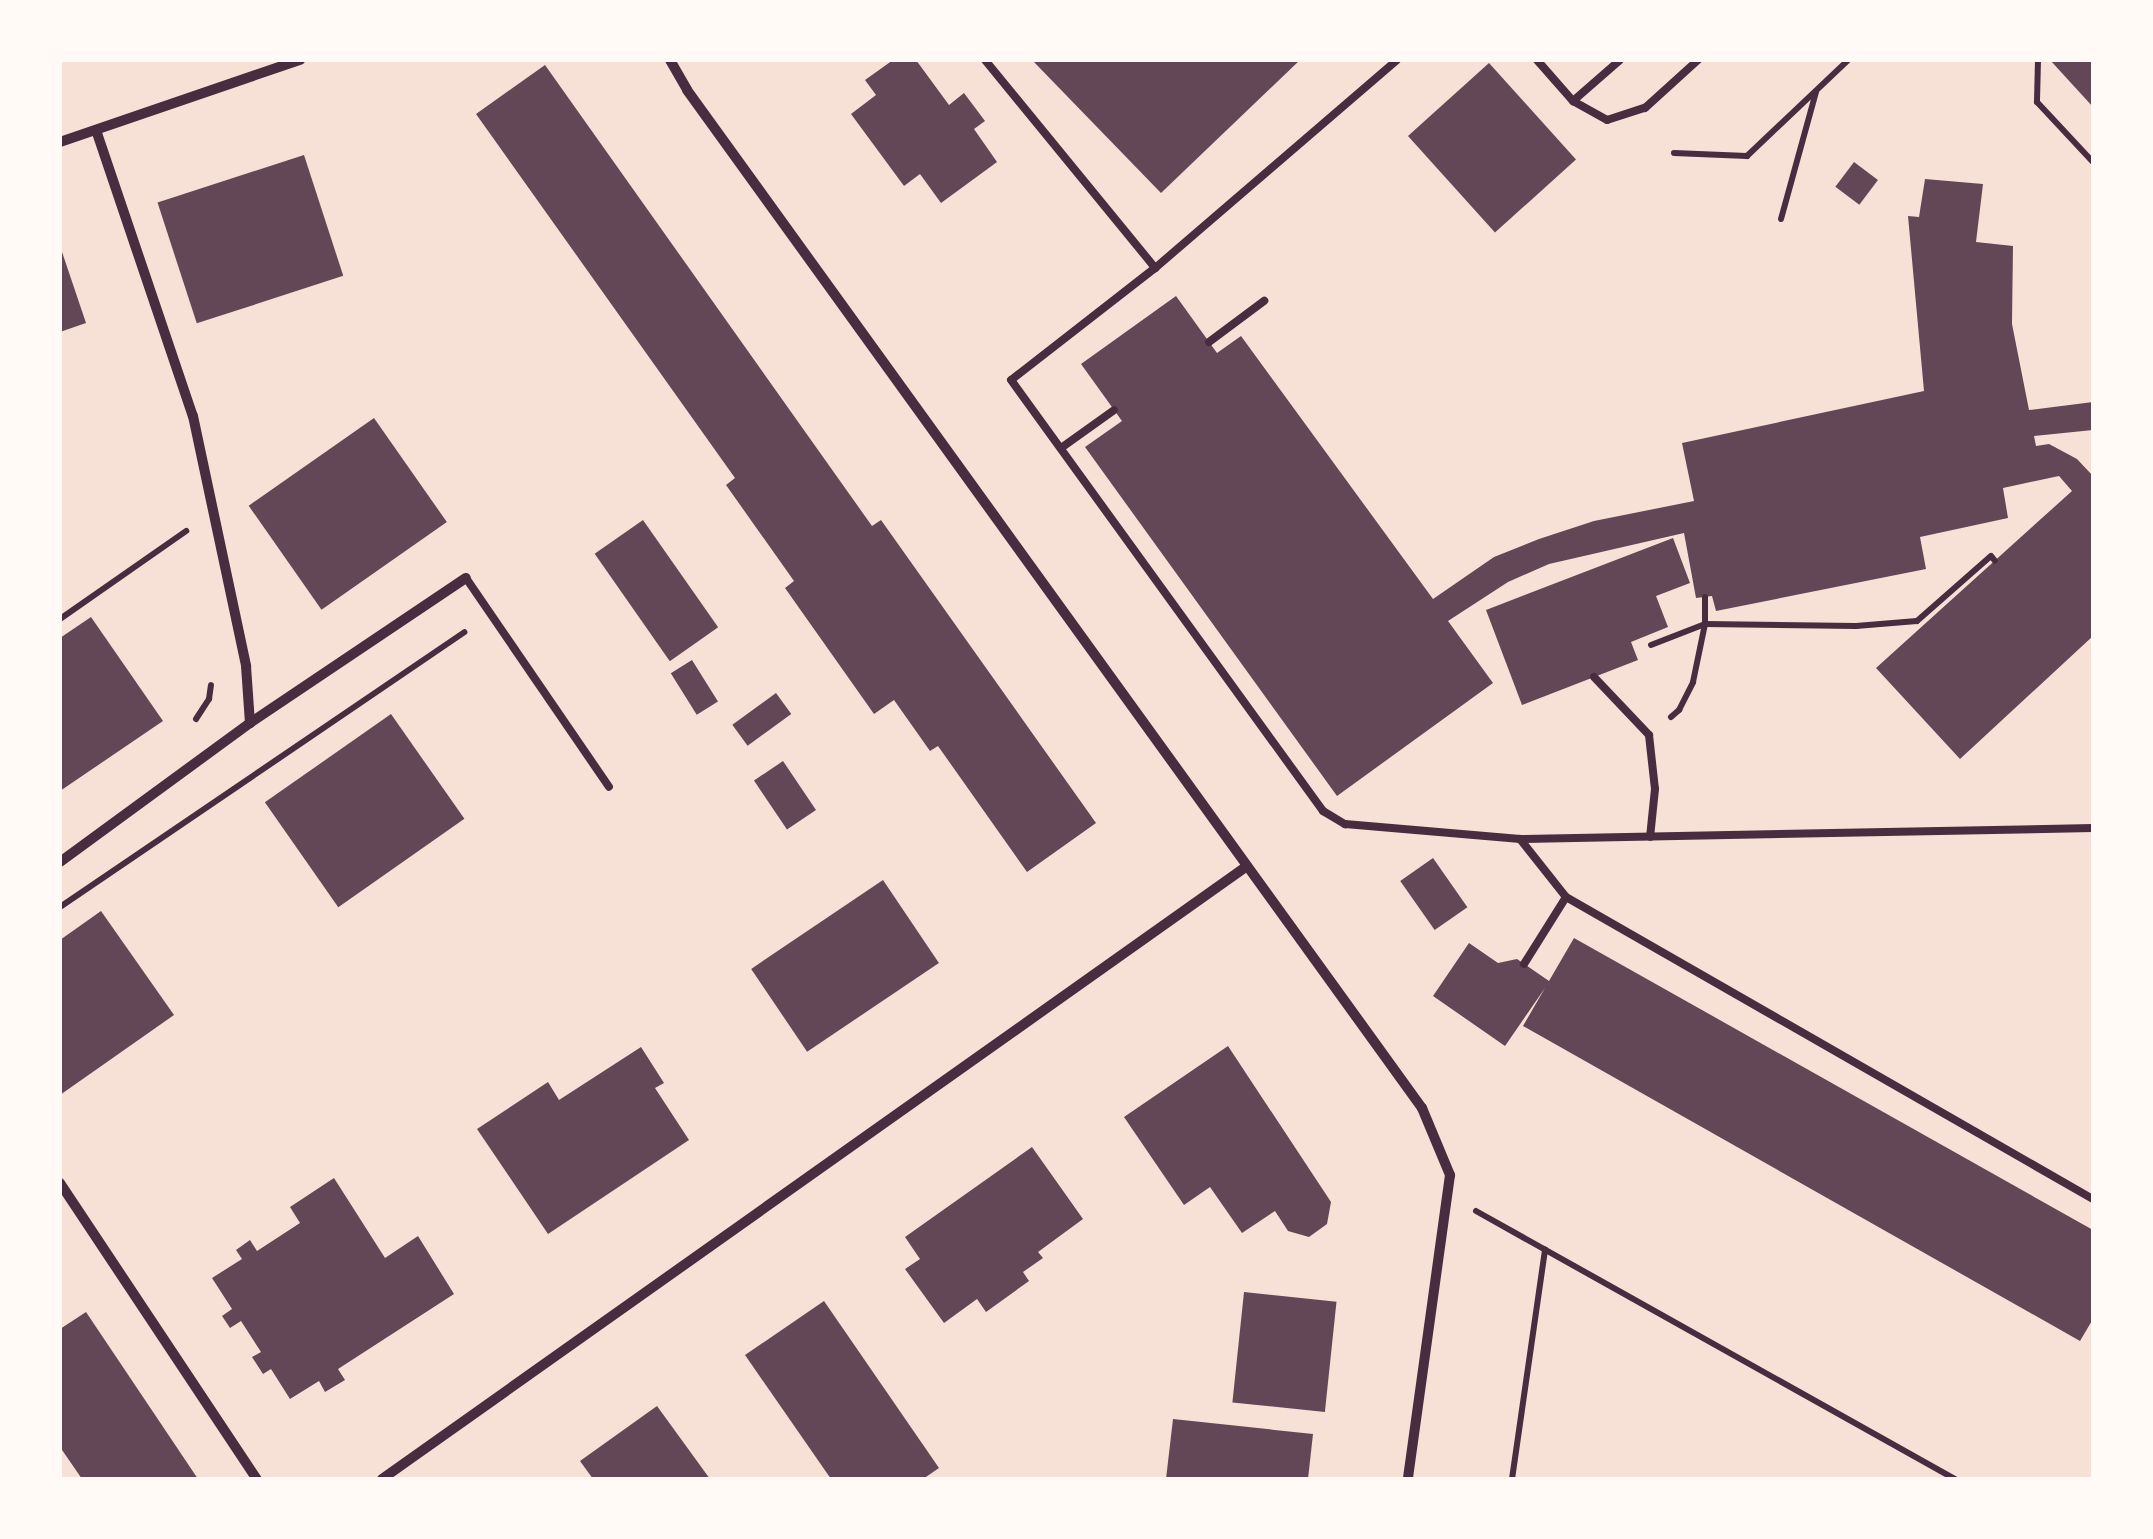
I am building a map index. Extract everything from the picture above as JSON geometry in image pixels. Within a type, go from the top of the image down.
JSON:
[{"type":"street","points":[[60,142],[300,60]]},
{"type":"street","points":[[670,60],[698,106],[1422,1108],[1450,1176],[1408,1479]]},
{"type":"street","points":[[96,130],[193,416],[246,666],[250,723]]},
{"type":"street","points":[[60,862],[250,723],[466,578]]},
{"type":"street","points":[[382,1479],[1247,866]]},
{"type":"street","points":[[60,1183],[258,1479]]},
{"type":"lane","points":[[985,60],[1155,268]]},
{"type":"lane","points":[[1397,60],[1155,268],[1012,380],[1323,811],[1345,824],[1520,839],[2093,828]]},
{"type":"lane","points":[[1537,60],[1573,100],[1607,120],[1645,108],[1698,60]]},
{"type":"lane","points":[[1573,100],[1620,60]]},
{"type":"lane","points":[[1209,342],[1264,301]]},
{"type":"lane","points":[[1061,448],[1114,410]]},
{"type":"lane","points":[[466,578],[609,787]]},
{"type":"lane","points":[[1594,677],[1648,736],[1655,788],[1650,836]]},
{"type":"lane","points":[[1520,839],[1566,897],[2093,1199]]},
{"type":"lane","points":[[1524,964],[1566,897]]},
{"type":"path","points":[[1674,154],[1747,156],[1848,60]]},
{"type":"path","points":[[2038,60],[2038,102],[2093,162]]},
{"type":"path","points":[[1781,219],[1817,91]]},
{"type":"path","points":[[60,619],[193,526],[196,545]]},
{"type":"path","points":[[1650,645],[1705,624],[1856,626],[1917,621],[1991,556],[1995,561]]},
{"type":"path","points":[[1648,736],[1680,710],[1692,682],[1705,624],[1705,596]]},
{"type":"path","points":[[60,907],[490,614]]},
{"type":"path","points":[[204,757],[187,734],[209,700],[212,676]]},
{"type":"path","points":[[1448,1195],[1954,1479]]},
{"type":"path","points":[[1512,1479],[1545,1249]]},
{"type":"building","points":[[893,60],[916,60],[949,105],[964,93],[985,121],[974,129],[997,162],[941,203],[920,174],[904,186],[851,114],[876,95],[865,80]]},
{"type":"building","points":[[1032,60],[1300,60],[1161,193]]},
{"type":"building","points":[[2050,60],[2093,60],[2093,107]]},
{"type":"building","points":[[1489,63],[1576,160],[1495,233],[1408,136]]},
{"type":"building","points":[[545,65],[872,526],[881,520],[1096,823],[1027,872],[938,746],[930,751],[894,700],[874,714],[785,588],[794,581],[726,485],[735,478],[476,114]]},
{"type":"building","points":[[304,155],[343,276],[197,323],[158,203]]},
{"type":"building","points":[[1854,162],[1878,180],[1859,205],[1835,187]]},
{"type":"building","points":[[1925,179],[1983,184],[1976,242],[2013,246],[2012,324],[2029,410],[2093,402],[2093,430],[2034,436],[2036,446],[2049,444],[2077,459],[2093,476],[2093,636],[1960,759],[1876,668],[2072,491],[2059,476],[2003,488],[2008,518],[1920,537],[1926,569],[1716,611],[1712,596],[1696,598],[1684,533],[1549,564],[1508,582],[1448,621],[1493,683],[1337,796],[1085,447],[1122,421],[1081,364],[1176,296],[1217,353],[1241,336],[1433,599],[1494,557],[1539,539],[1594,521],[1694,501],[1682,443],[1924,391],[1908,216],[1919,217]]},
{"type":"building","points":[[60,246],[86,323],[60,332]]},
{"type":"building","points":[[374,418],[447,522],[322,610],[249,506]]},
{"type":"building","points":[[643,520],[718,627],[670,661],[595,554]]},
{"type":"building","points":[[1673,538],[1690,583],[1656,596],[1668,627],[1631,642],[1638,660],[1522,705],[1486,610]]},
{"type":"building","points":[[91,617],[163,721],[60,791],[60,638]]},
{"type":"building","points":[[692,660],[718,702],[697,715],[671,673]]},
{"type":"building","points":[[776,693],[791,714],[748,746],[732,725]]},
{"type":"building","points":[[391,714],[464,819],[338,907],[265,802]]},
{"type":"building","points":[[783,761],[816,810],[787,829],[754,781]]},
{"type":"building","points":[[1433,858],[1467,907],[1435,930],[1400,881]]},
{"type":"building","points":[[883,880],[939,963],[807,1052],[751,969]]},
{"type":"building","points":[[101,911],[174,1015],[60,1095],[60,940]]},
{"type":"building","points":[[1574,938],[2093,1230],[2093,1319],[2080,1341],[1523,1026],[1545,988],[1505,1046],[1433,996],[1469,943],[1498,963],[1517,959],[1549,981]]},
{"type":"building","points":[[1228,1046],[1331,1202],[1327,1224],[1309,1237],[1288,1231],[1275,1211],[1242,1233],[1210,1187],[1184,1205],[1124,1117]]},
{"type":"building","points":[[641,1047],[664,1083],[655,1088],[689,1140],[548,1234],[477,1129],[548,1082],[559,1100]]},
{"type":"building","points":[[1032,1147],[1083,1219],[1038,1252],[1043,1258],[1023,1272],[1029,1281],[986,1312],[977,1299],[944,1323],[905,1269],[920,1259],[905,1237]]},
{"type":"building","points":[[334,1178],[385,1258],[418,1236],[454,1294],[338,1369],[345,1380],[325,1392],[319,1381],[290,1399],[271,1369],[263,1374],[252,1357],[261,1352],[241,1321],[230,1328],[222,1316],[232,1309],[212,1278],[242,1259],[236,1250],[250,1240],[257,1251],[300,1223],[290,1207]]},
{"type":"building","points":[[1244,1292],[1336,1302],[1325,1412],[1232,1402]]},
{"type":"building","points":[[824,1301],[939,1468],[923,1479],[831,1479],[745,1355]]},
{"type":"building","points":[[86,1312],[198,1479],[82,1479],[60,1447],[60,1329]]},
{"type":"building","points":[[657,1406],[710,1479],[593,1479],[580,1461]]},
{"type":"building","points":[[1173,1419],[1313,1434],[1308,1479],[1166,1479]]}]
